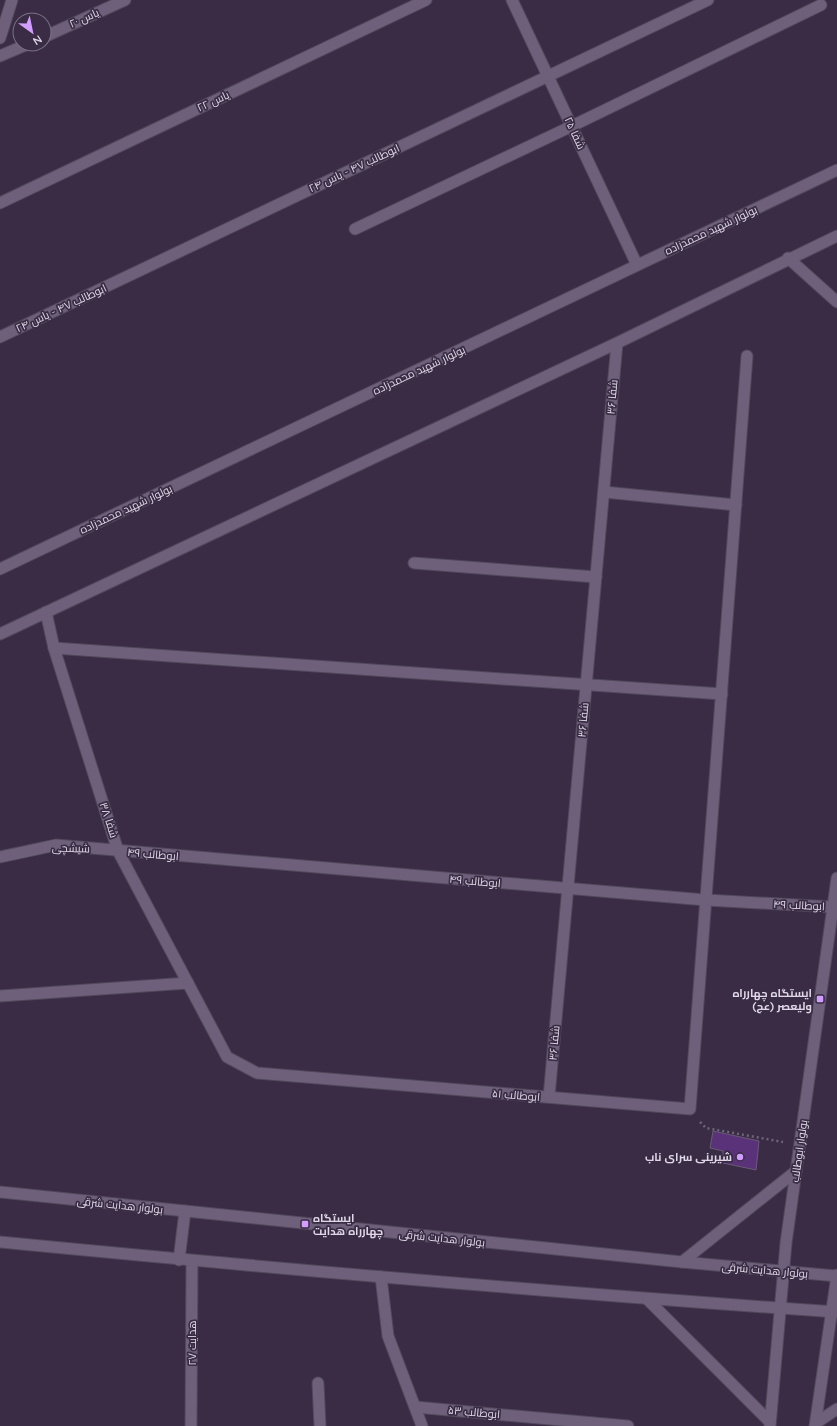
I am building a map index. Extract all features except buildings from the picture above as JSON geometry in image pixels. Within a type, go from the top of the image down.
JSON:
[{"type":"street","points":[[0,38],[2,26],[12,0]]},
{"type":"street","name":"یاس ۲۰","points":[[52,33],[125,0]]},
{"type":"street","name":"یاس ۲۲","points":[[0,203],[426,0]]},
{"type":"street","name":"شفا ۲۵","points":[[512,0],[637,266]]},
{"type":"street","name":"ابوطالب ۴۷ - یاس ۲۴","points":[[0,337],[708,0]]},
{"type":"street","points":[[355,229],[821,5]]},
{"type":"street","points":[[0,56],[12,51]]},
{"type":"street","name":"بولوار شهید محمدزاده","points":[[0,569],[837,170]]},
{"type":"street","points":[[0,634],[617,343],[788,258],[837,236]]},
{"type":"street","points":[[788,258],[837,302]]},
{"type":"street","name":"شفا ۳۶","points":[[549,1097],[617,343]]},
{"type":"street","points":[[690,1109],[747,356]]},
{"type":"street","points":[[604,492],[736,506]]},
{"type":"street","points":[[0,560],[17,561]]},
{"type":"street","points":[[414,563],[596,577]]},
{"type":"street","name":"شفا ۳۸","points":[[46,612],[54,648],[118,851],[226,1057]]},
{"type":"street","points":[[54,648],[722,694]]},
{"type":"street","name":"شیشچی","points":[[0,857],[56,845],[118,851]]},
{"type":"street","name":"ابوطالب ۴۹","points":[[118,851],[706,900],[833,907]]},
{"type":"street","name":"بولوار ابوطالب","points":[[770,1424],[779,1308],[786,1243],[837,878]]},
{"type":"street","points":[[0,996],[188,983]]},
{"type":"street","name":"ابوطالب ۵۱","points":[[226,1057],[257,1073],[690,1109]]},
{"type":"street","points":[[682,1262],[796,1171]]},
{"type":"street","name":"بولوار هدایت شرقی","points":[[0,1192],[682,1262],[837,1276]]},
{"type":"street","points":[[179,1260],[185,1211]]},
{"type":"street","points":[[0,1242],[179,1260],[381,1277],[647,1299],[834,1312]]},
{"type":"street","name":"هدایت ۲۷","points":[[191,1426],[192,1261]]},
{"type":"street","points":[[816,1424],[834,1312],[837,1276]]},
{"type":"street","points":[[381,1277],[388,1336],[422,1426]]},
{"type":"street","points":[[647,1299],[770,1424]]},
{"type":"street","points":[[318,1383],[320,1426]]},
{"type":"street","name":"ابوطالب ۵۳","points":[[415,1407],[628,1426]]},
{"type":"street","points":[[816,1424],[837,1409]]},
{"type":"path","points":[[690,1109],[706,1128],[800,1145]]},
{"type":"place","name":"ایستگاه چهارراه ولیعصر (عج)","points":[[820,999]]},
{"type":"place","name":"شیرینی سرای ناب","points":[[740,1157]]},
{"type":"place","name":"ایستگاه چهارراه هدایت","points":[[305,1224]]}]
